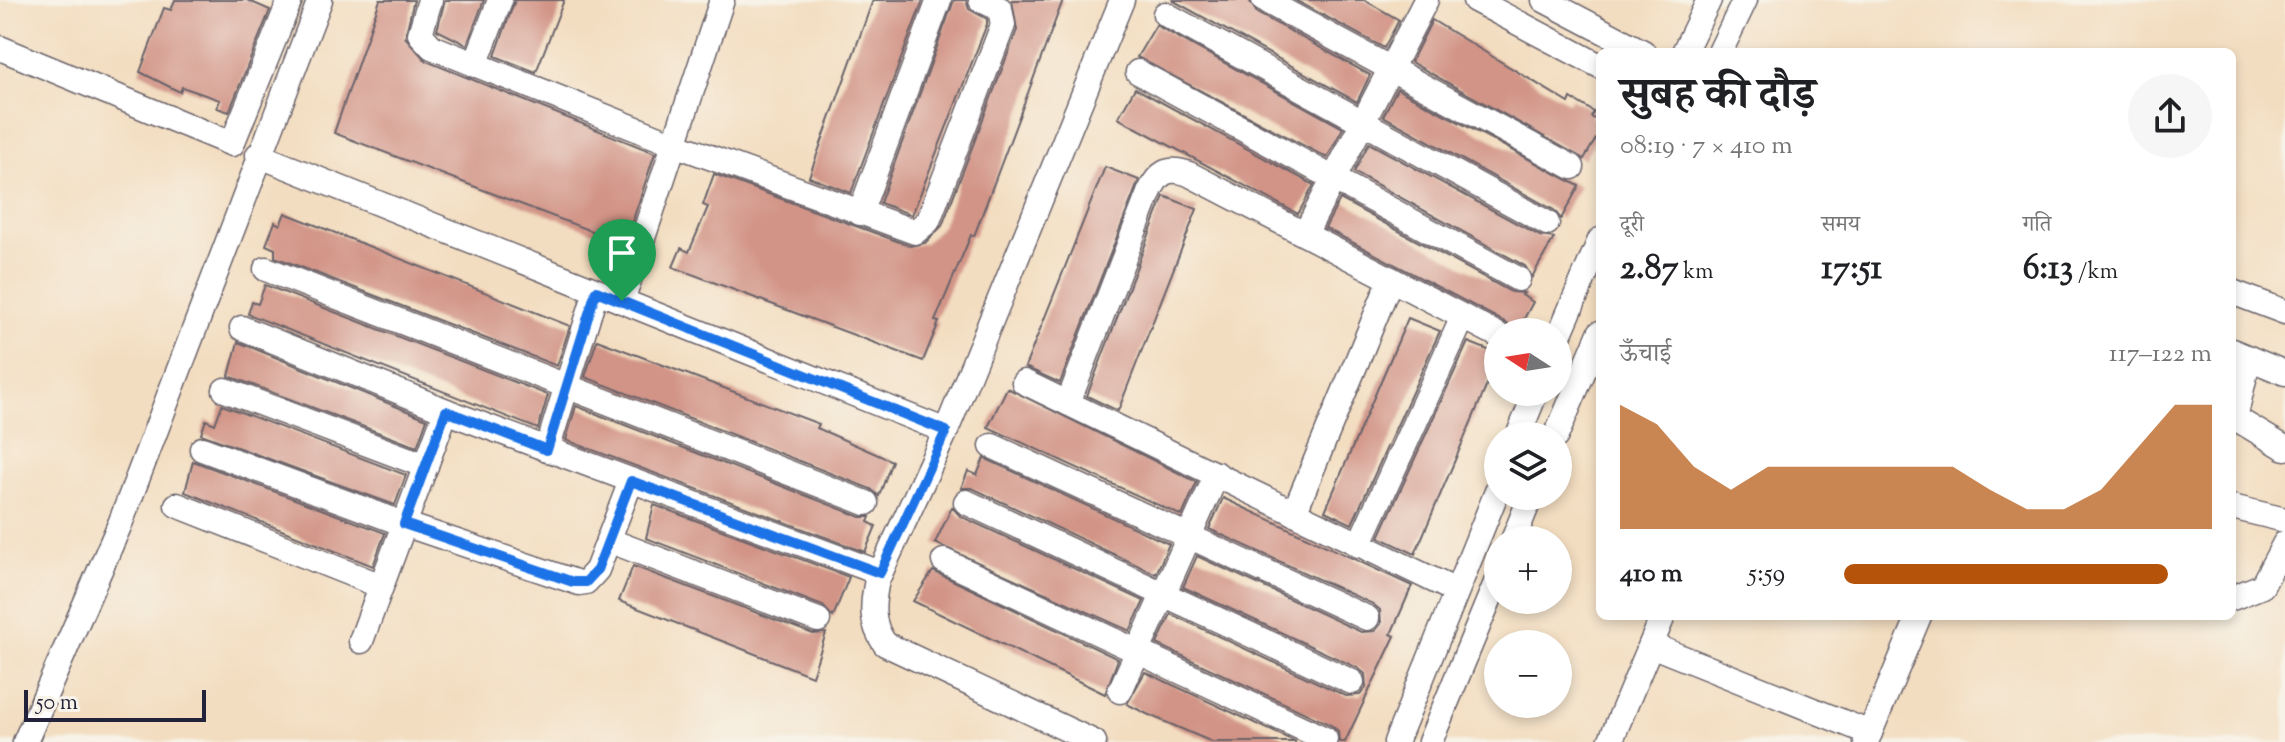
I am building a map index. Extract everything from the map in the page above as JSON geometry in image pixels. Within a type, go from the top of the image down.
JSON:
[{"type":"street","points":[[0,48],[232,144],[289,0],[318,5],[258,155],[120,524],[25,742]]},
{"type":"street","points":[[430,0],[420,29],[422,39],[475,65],[674,144],[907,230],[925,227],[1003,25],[1004,13],[981,0]]},
{"type":"street","points":[[475,65],[500,0]]},
{"type":"street","points":[[622,301],[722,0]]},
{"type":"street","points":[[860,213],[939,0]]},
{"type":"street","points":[[1094,742],[885,644],[873,619],[872,603],[880,573],[946,431],[1122,0]]},
{"type":"street","points":[[1264,0],[1572,167]]},
{"type":"street","points":[[1305,234],[1426,0]]},
{"type":"street","points":[[1475,0],[1596,64]]},
{"type":"street","points":[[1544,0],[1635,48]]},
{"type":"street","points":[[1686,48],[1709,0]]},
{"type":"street","points":[[1722,48],[1745,0]]},
{"type":"street","points":[[1165,14],[1547,223]]},
{"type":"street","points":[[1138,72],[1518,279]]},
{"type":"street","points":[[258,155],[946,431]]},
{"type":"street","points":[[1068,403],[1159,175],[1167,170],[1189,174],[1484,328]]},
{"type":"street","points":[[1567,318],[1596,249]]},
{"type":"street","points":[[266,269],[566,389],[866,503]]},
{"type":"street","points":[[1294,513],[1391,279]]},
{"type":"street","points":[[547,450],[596,291]]},
{"type":"street","points":[[2236,294],[2285,312]]},
{"type":"street","points":[[1359,545],[1463,317]]},
{"type":"street","points":[[242,328],[547,450],[880,573]]},
{"type":"street","points":[[1562,422],[1596,342]]},
{"type":"street","points":[[2236,408],[2241,355],[2285,373]]},
{"type":"street","points":[[1024,382],[1456,591]]},
{"type":"street","points":[[225,390],[426,466]]},
{"type":"street","points":[[361,641],[446,411]]},
{"type":"street","points":[[2236,419],[2285,448]]},
{"type":"street","points":[[992,446],[1367,618]]},
{"type":"street","points":[[202,449],[404,524],[579,583],[586,582],[597,570],[631,481]]},
{"type":"street","points":[[1120,691],[1217,474]]},
{"type":"street","points":[[966,502],[1352,682]]},
{"type":"street","points":[[177,505],[381,586]]},
{"type":"street","points":[[2236,508],[2285,520]]},
{"type":"street","points":[[1396,742],[1489,510]]},
{"type":"street","points":[[608,540],[818,620]]},
{"type":"street","points":[[2236,596],[2262,586],[2285,543]]},
{"type":"street","points":[[944,561],[1325,739]]},
{"type":"street","points":[[1430,742],[1484,612]]},
{"type":"street","points":[[1610,742],[1661,620]]},
{"type":"street","points":[[1651,645],[1868,738],[1917,620]]},
{"type":"building","points":[[175,0],[247,0],[270,10],[229,112],[217,108],[220,100],[182,87],[180,92],[140,72],[164,8],[171,10]]},
{"type":"building","points":[[380,0],[414,0],[405,37],[426,61],[655,153],[625,244],[334,133]]},
{"type":"building","points":[[445,0],[484,0],[467,45],[437,30]]},
{"type":"building","points":[[515,0],[564,0],[536,72],[495,56]]},
{"type":"building","points":[[873,0],[923,0],[851,193],[809,177]]},
{"type":"building","points":[[954,0],[966,0],[969,9],[987,19],[987,24],[912,215],[880,203]]},
{"type":"building","points":[[1012,0],[1063,0],[974,236],[971,235],[935,321],[939,322],[923,361],[673,267],[681,248],[689,252],[708,207],[703,205],[714,174],[910,246],[925,243],[942,226],[1017,30]]},
{"type":"building","points":[[1172,0],[1249,0],[1257,13],[1370,75],[1357,102]]},
{"type":"building","points":[[1295,0],[1364,0],[1399,20],[1384,48]]},
{"type":"building","points":[[1432,20],[1569,103],[1571,98],[1594,112],[1591,117],[1596,120],[1596,139],[1584,159],[1411,62]]},
{"type":"building","points":[[1156,25],[1343,128],[1327,158],[1137,57]]},
{"type":"building","points":[[1135,88],[1314,185],[1298,214],[1118,118]]},
{"type":"building","points":[[1397,89],[1579,186],[1561,219],[1554,210],[1383,116]]},
{"type":"building","points":[[1369,143],[1540,236],[1554,238],[1532,277],[1525,266],[1354,172]]},
{"type":"building","points":[[1105,167],[1139,180],[1060,383],[1025,367]]},
{"type":"building","points":[[1164,196],[1197,209],[1118,411],[1087,396]]},
{"type":"building","points":[[1340,199],[1511,292],[1524,293],[1522,295],[1533,302],[1524,318],[1497,318],[1325,228]]},
{"type":"building","points":[[285,213],[570,326],[557,366],[275,257],[275,249],[266,245],[275,222],[280,225]]},
{"type":"building","points":[[265,285],[548,395],[538,429],[248,314],[252,302],[258,304]]},
{"type":"building","points":[[1408,318],[1440,331],[1352,524],[1325,511]]},
{"type":"building","points":[[597,340],[819,424],[817,428],[892,461],[879,496],[871,489],[585,377]]},
{"type":"building","points":[[238,342],[427,419],[417,447],[229,376]]},
{"type":"building","points":[[1468,342],[1484,348],[1484,392],[1415,554],[1379,537]]},
{"type":"building","points":[[1007,388],[1197,482],[1182,516],[988,427]]},
{"type":"building","points":[[222,405],[406,475],[395,505],[201,434],[206,420],[215,424]]},
{"type":"building","points":[[576,406],[861,517],[870,517],[868,522],[876,526],[865,552],[566,440]]},
{"type":"building","points":[[984,458],[1169,544],[1156,574],[972,488],[961,488],[968,471],[977,475]]},
{"type":"building","points":[[193,461],[385,533],[373,566],[185,492]]},
{"type":"building","points":[[1223,498],[1412,586],[1391,634],[1395,636],[1345,742],[1339,742],[1338,731],[1331,725],[1157,644],[1171,614],[1346,696],[1360,695],[1366,688],[1365,674],[1358,668],[1183,587],[1197,556],[1361,632],[1375,631],[1381,624],[1380,610],[1373,604],[1209,529]]},
{"type":"building","points":[[654,505],[849,577],[833,617],[823,606],[646,538]]},
{"type":"building","points":[[952,507],[960,516],[1144,601],[1130,631],[935,543]]},
{"type":"building","points":[[633,566],[813,634],[826,633],[812,676],[619,601]]},
{"type":"building","points":[[933,571],[1118,659],[1105,694],[913,601]]},
{"type":"building","points":[[1145,672],[1296,742],[1212,742],[1147,714],[1127,704]]},
{"type":"route","points":[[596,291],[622,301],[946,431],[880,573],[631,481],[597,570],[586,582],[573,582],[404,524],[446,411],[547,450],[596,291]]}]
